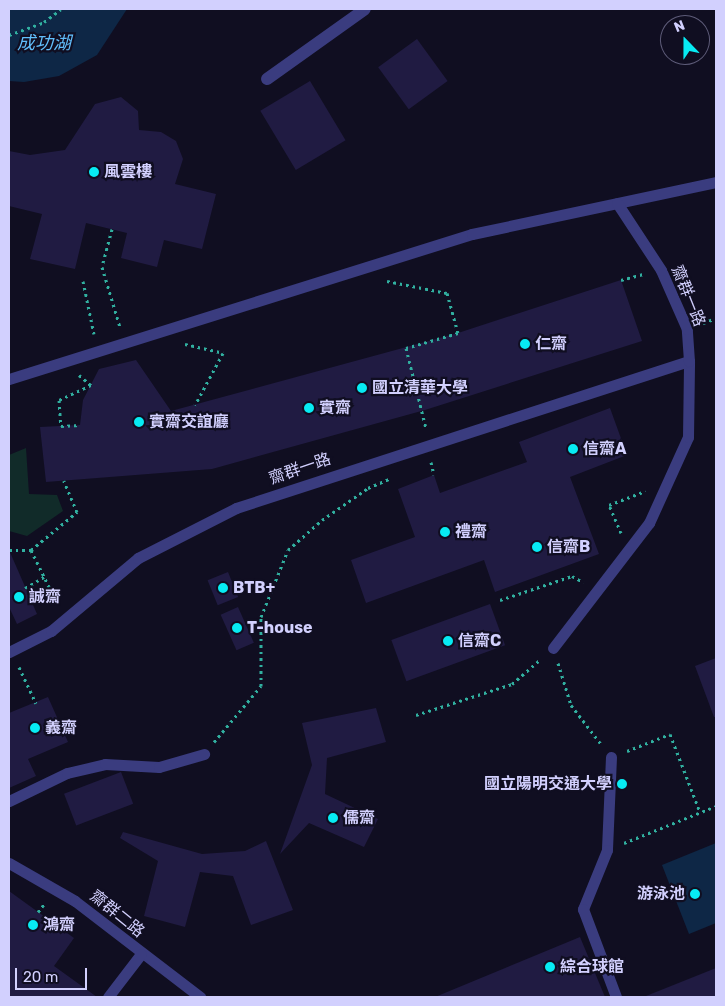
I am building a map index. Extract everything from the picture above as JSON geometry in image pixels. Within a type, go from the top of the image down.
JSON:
[{"type":"street","points":[[267,78],[365,9]]},
{"type":"lane","points":[[9,379],[155,336],[472,234],[716,182]]},
{"type":"lane","name":"齋群一路","points":[[9,652],[51,632],[64,617],[138,558],[236,508],[689,361],[687,329],[661,270],[617,202]]},
{"type":"lane","points":[[553,648],[649,523],[688,438],[689,361]]},
{"type":"lane","points":[[9,801],[66,773],[105,764],[159,767],[204,754]]},
{"type":"lane","points":[[611,757],[607,850],[583,909],[616,997]]},
{"type":"lane","name":"齋群二路","points":[[9,864],[75,901],[141,954],[200,997]]},
{"type":"lane","points":[[108,997],[141,954]]},
{"type":"path","points":[[9,35],[44,22],[61,9]]},
{"type":"path","points":[[112,229],[102,267],[104,282],[126,344]]},
{"type":"path","points":[[350,273],[447,293],[458,333],[406,348],[424,410]]},
{"type":"path","points":[[83,281],[98,353]]},
{"type":"path","points":[[155,336],[223,353],[195,405]]},
{"type":"path","points":[[65,363],[91,385],[59,400],[61,426],[80,425]]},
{"type":"path","points":[[422,466],[431,462]]},
{"type":"path","points":[[204,754],[261,686],[261,617],[288,550],[368,488],[395,477]]},
{"type":"path","points":[[9,550],[31,550],[77,512],[64,481]]},
{"type":"path","points":[[628,549],[609,505],[647,490],[660,497]]},
{"type":"path","points":[[31,550],[64,617]]},
{"type":"path","points":[[500,600],[572,576],[596,591]]},
{"type":"path","points":[[26,588],[44,577]]},
{"type":"path","points":[[416,715],[512,684],[553,648],[571,705],[611,757],[670,734],[700,812]]},
{"type":"path","points":[[17,664],[36,703]]},
{"type":"path","points":[[607,850],[716,806]]},
{"type":"green space","points":[[26,448],[29,494],[57,495],[63,511],[27,536],[9,531],[9,455]]},
{"type":"water","name":"成功湖","points":[[9,9],[127,9],[97,55],[59,76],[24,82],[9,81]]},
{"type":"water","name":"游泳池","points":[[716,843],[716,923],[689,934],[662,865]]},
{"type":"building","points":[[417,39],[448,81],[409,109],[378,67]]},
{"type":"building","points":[[310,81],[346,140],[296,170],[260,111]]},
{"type":"building","name":"風雲樓","points":[[121,97],[138,111],[139,130],[161,132],[176,141],[183,159],[175,184],[216,194],[202,249],[164,240],[157,267],[121,258],[127,233],[86,223],[75,269],[30,259],[42,214],[9,206],[9,151],[30,155],[65,150],[95,104]]},
{"type":"building","points":[[621,280],[642,341],[425,410],[212,469],[46,482],[40,427],[80,425],[83,400],[99,369],[136,360],[171,411],[458,333]]},
{"type":"building","points":[[610,408],[627,455],[570,477],[599,554],[495,592],[484,560],[366,603],[351,560],[415,537],[398,489],[434,475],[440,493],[527,462],[519,442]]},
{"type":"building","name":"誠齋","points":[[9,550],[37,614],[17,624],[9,607]]},
{"type":"building","name":"BTB+","points":[[228,572],[238,597],[218,605],[208,580]]},
{"type":"building","name":"信齋C","points":[[490,604],[505,645],[406,681],[391,640]]},
{"type":"building","name":"T-house","points":[[238,607],[254,643],[237,650],[221,615]]},
{"type":"building","points":[[716,658],[716,717],[714,717],[695,666]]},
{"type":"building","name":"義齋","points":[[48,697],[68,742],[28,759],[36,776],[9,788],[9,713]]},
{"type":"building","points":[[376,708],[386,742],[327,758],[325,794],[378,819],[364,847],[309,823],[280,854],[312,765],[302,723]]},
{"type":"building","points":[[121,772],[133,804],[76,826],[64,794]]},
{"type":"building","points":[[123,832],[202,854],[245,851],[266,841],[293,910],[251,925],[233,876],[200,872],[185,927],[144,916],[158,861],[120,838]]},
{"type":"building","points":[[9,891],[74,938],[54,966],[97,997],[9,997]]},
{"type":"building","name":"綜合球館","points":[[580,937],[605,997],[435,997]]},
{"type":"building","points":[[716,968],[716,997],[646,997],[646,996]]},
{"type":"place","name":"風雲樓","points":[[94,172]]},
{"type":"place","name":"仁齋","points":[[525,344]]},
{"type":"place","name":"國立清華大學","points":[[362,388]]},
{"type":"place","name":"實齋","points":[[309,408]]},
{"type":"place","name":"實齋交誼廳","points":[[139,422]]},
{"type":"place","name":"信齋A","points":[[573,449]]},
{"type":"place","name":"禮齋","points":[[445,532]]},
{"type":"place","name":"信齋B","points":[[537,547]]},
{"type":"place","name":"BTB+","points":[[223,588]]},
{"type":"place","name":"誠齋","points":[[19,597]]},
{"type":"place","name":"T-house","points":[[237,628]]},
{"type":"place","name":"信齋C","points":[[448,641]]},
{"type":"place","name":"義齋","points":[[35,728]]},
{"type":"place","name":"國立陽明交通大學","points":[[622,784]]},
{"type":"place","name":"儒齋","points":[[333,818]]},
{"type":"place","name":"游泳池","points":[[695,894]]},
{"type":"place","name":"鴻齋","points":[[33,925]]},
{"type":"place","name":"綜合球館","points":[[550,967]]}]
